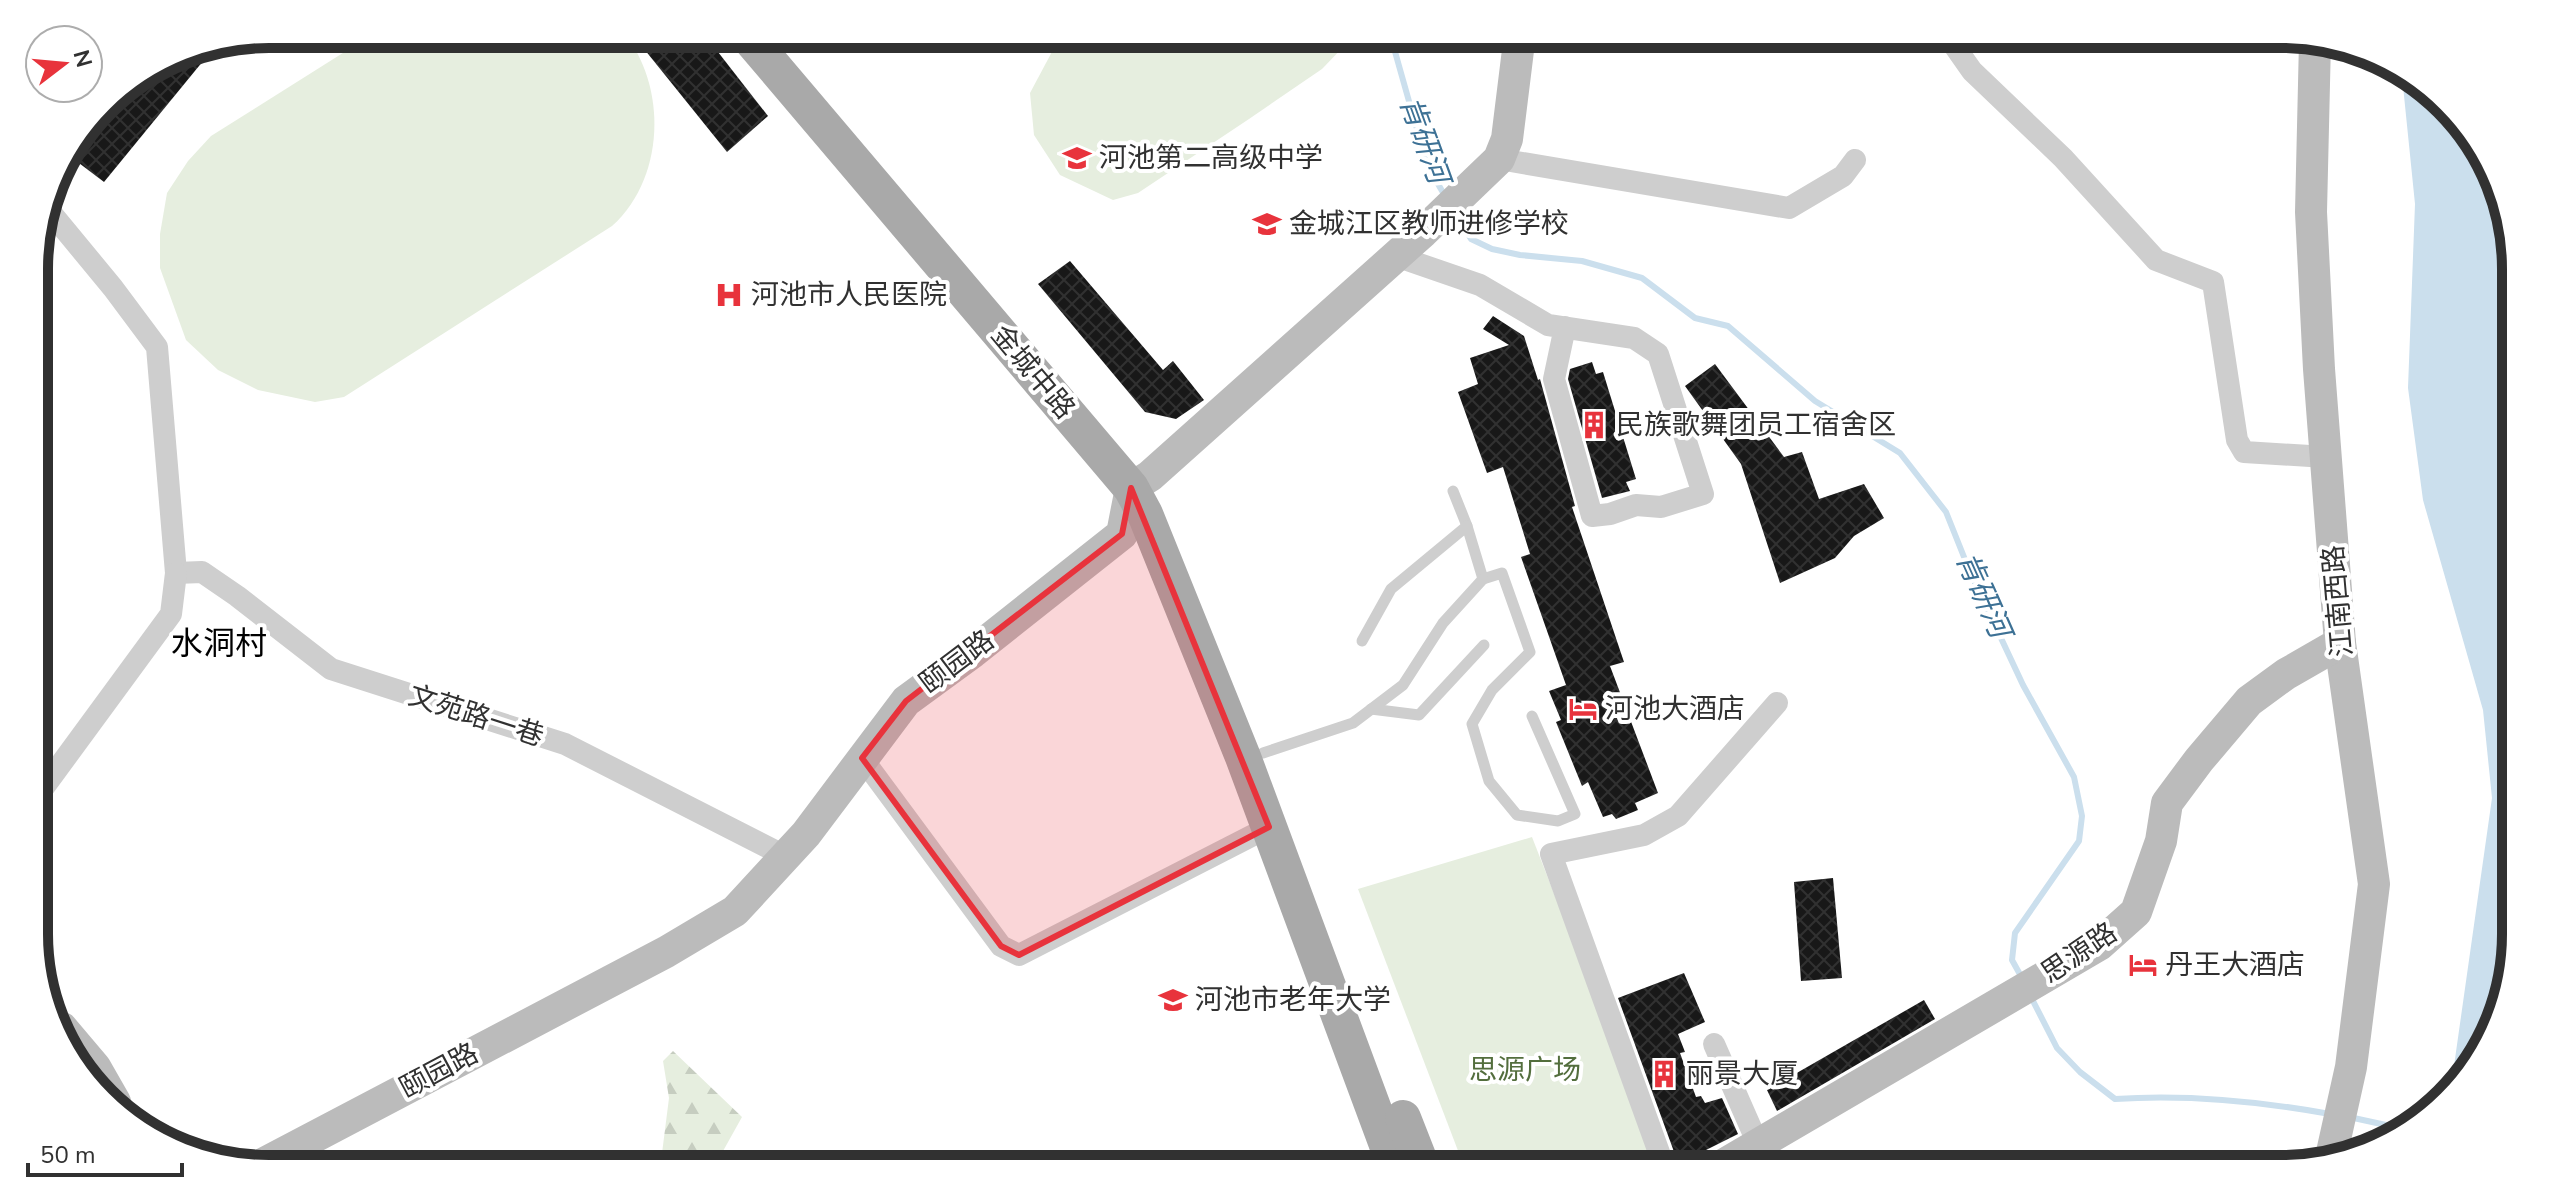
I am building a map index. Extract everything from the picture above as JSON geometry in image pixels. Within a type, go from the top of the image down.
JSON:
[{"type":"main road","name":"金城中路","points":[[758,48],[1140,482],[1165,505],[1253,755]]},
{"type":"main road","name":"金城中路","points":[[786,48],[1140,482]]},
{"type":"main road","points":[[1253,755],[1269,827],[1391,1155]]},
{"type":"main road","points":[[1253,755],[1417,1155]]},
{"type":"street","points":[[1140,482],[1423,232],[1499,159],[1507,139],[1518,48]]},
{"type":"street","points":[[1956,48],[1972,71],[2063,158],[2156,260],[2213,282],[2237,440],[2244,452],[2326,457]]},
{"type":"street","name":"江南西路","points":[[2315,51],[2311,212],[2326,457],[2340,643],[2374,884],[2351,1067],[2333,1148]]},
{"type":"street","points":[[1499,159],[1789,208],[1843,176],[1855,160]]},
{"type":"street","points":[[48,782],[171,614],[176,573],[157,347],[55,218]]},
{"type":"street","points":[[1396,256],[1480,285],[1548,325],[1565,327],[1634,338],[1658,354],[1703,494],[1661,507],[1636,505],[1610,514],[1592,516],[1554,379],[1565,327]]},
{"type":"street","name":"颐园路","points":[[280,1155],[666,952],[735,911],[806,834],[906,701],[1122,534],[1140,482]]},
{"type":"street","name":"文苑路一巷","points":[[176,573],[202,572],[331,669],[565,744],[785,856]]},
{"type":"street","name":"思源路","points":[[1740,1155],[2099,945],[2136,912],[2161,841],[2167,803],[2199,760],[2249,701],[2286,674],[2340,643]]},
{"type":"street","points":[[1660,1155],[1551,854],[1644,835],[1678,816],[1777,703]]},
{"type":"street","points":[[862,758],[1001,946],[1019,955],[1269,827]]},
{"type":"street","points":[[1714,1044],[1758,1144]]},
{"type":"lane","points":[[1453,491],[1483,579]]},
{"type":"lane","points":[[1362,641],[1391,589],[1467,526]]},
{"type":"lane","points":[[1253,755],[1353,723],[1403,685],[1443,623],[1483,579],[1502,573],[1530,652],[1492,690],[1472,724],[1489,781],[1517,815],[1558,821],[1575,814],[1532,716]]},
{"type":"lane","points":[[1371,709],[1419,715],[1484,645]]},
{"type":"highlighted area","points":[[1131,488],[1269,827],[1019,955],[1001,946],[862,758],[906,701],[1122,534]]},
{"type":"green space","points":[[351,48],[634,48],[648,81],[654,133],[642,184],[629,207],[612,226],[344,397],[315,402],[258,390],[218,370],[186,340],[160,268],[160,234],[167,193],[188,161],[211,136]]},
{"type":"green space","points":[[1054,48],[1342,48],[1322,69],[1138,193],[1113,200],[1060,175],[1034,135],[1030,93]]},
{"type":"green space","name":"思源广场","points":[[1532,837],[1656,1155],[1460,1155],[1358,889]]},
{"type":"green space","points":[[673,1051],[742,1117],[721,1155],[662,1155],[669,1098],[663,1061]]},
{"type":"water","points":[[2403,86],[2437,113],[2472,159],[2494,212],[2502,269],[2502,934],[2498,977],[2490,1005],[2472,1044],[2453,1071],[2492,798],[2483,710],[2423,500],[2408,388],[2415,204]]},
{"type":"building","points":[[643,48],[715,48],[768,116],[727,152]]},
{"type":"building","points":[[206,58],[104,182],[77,161],[103,123],[146,85]]},
{"type":"building","points":[[1070,261],[1163,370],[1173,361],[1204,400],[1176,419],[1145,412],[1038,284]]},
{"type":"building","points":[[1493,316],[1524,336],[1540,379],[1575,506],[1572,507],[1624,662],[1610,666],[1658,793],[1635,803],[1638,810],[1616,819],[1612,814],[1603,817],[1588,782],[1582,786],[1556,722],[1561,720],[1549,691],[1566,685],[1521,557],[1530,554],[1503,467],[1487,473],[1458,392],[1478,384],[1470,358],[1509,345],[1483,329]]},
{"type":"building","name":"民族歌舞团员工宿舍区","points":[[1592,362],[1596,374],[1603,372],[1636,479],[1626,482],[1630,491],[1602,498],[1568,379],[1570,369]]},
{"type":"building","points":[[1715,364],[1784,457],[1802,452],[1819,499],[1864,484],[1884,518],[1854,536],[1835,558],[1780,583],[1741,464],[1685,386]]},
{"type":"building","points":[[1833,878],[1842,978],[1801,981],[1794,882]]},
{"type":"building","name":"丽景大厦","points":[[1684,973],[1705,1022],[1678,1034],[1685,1052],[1680,1053],[1696,1097],[1701,1096],[1705,1103],[1722,1098],[1738,1134],[1696,1155],[1675,1155],[1618,998]]},
{"type":"building","points":[[1924,1000],[1935,1019],[1777,1111],[1767,1090]]},
{"type":"waterway","name":"肯研河","points":[[1394,48],[1427,165],[1445,196]]},
{"type":"waterway","name":"肯研河","points":[[1455,213],[1471,239],[1492,249],[1582,261],[1642,278],[1695,318],[1728,326],[1815,401],[1900,453],[1946,512],[1970,572],[2023,685],[2074,777],[2082,816],[2079,841],[2015,933],[2012,960],[2022,978]]},
{"type":"waterway","name":"肯研河","points":[[2030,995],[2057,1048],[2080,1072],[2115,1099],[2169,1097],[2223,1100],[2330,1114]]},
{"type":"waterway","name":"肯研河","points":[[2349,1117],[2390,1126]]},
{"type":"place","name":"河池第二高级中学","points":[[1077,158]]},
{"type":"place","name":"金城江区教师进修学校","points":[[1267,224]]},
{"type":"place","name":"河池市人民医院","points":[[729,295]]},
{"type":"place","name":"民族歌舞团员工宿舍区","points":[[1594,425]]},
{"type":"place","name":"河池大酒店","points":[[1583,709]]},
{"type":"place","name":"丹王大酒店","points":[[2143,965]]},
{"type":"place","name":"河池市老年大学","points":[[1173,1000]]},
{"type":"place","name":"丽景大厦","points":[[1664,1074]]},
{"type":"district","name":"水洞村","points":[[219,643]]}]
